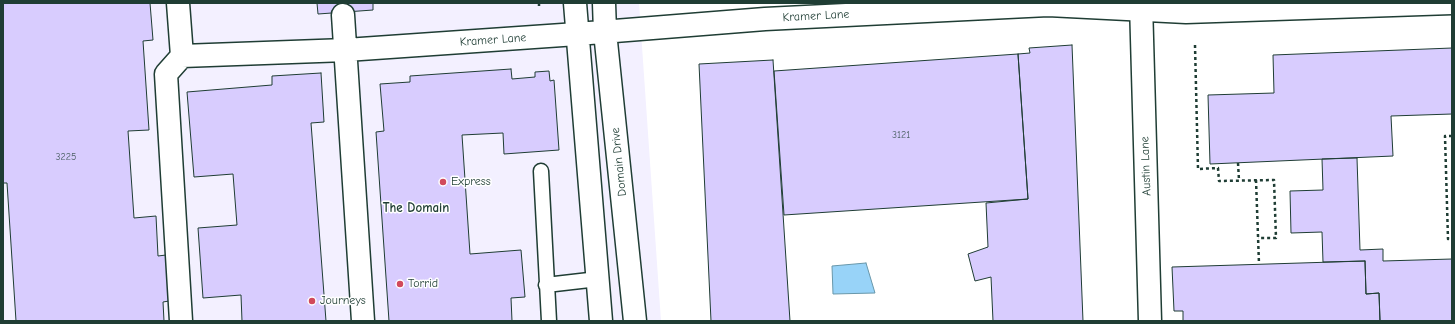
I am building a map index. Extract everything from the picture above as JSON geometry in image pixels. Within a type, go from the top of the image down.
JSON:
[{"type":"street","points":[[178,3],[182,56],[166,74],[181,321]]},
{"type":"street","points":[[575,3],[601,321]]},
{"type":"street","name":"Domain Drive","points":[[604,3],[605,32],[636,321]]},
{"type":"street","name":"Kramer Lane","points":[[182,56],[346,50],[765,19],[1048,5],[1141,7],[1186,12],[1452,3]]},
{"type":"street","name":"Austin Lane","points":[[1141,7],[1150,321]]},
{"type":"street","points":[[343,15],[363,321]]},
{"type":"lane","points":[[541,171],[549,321]]},
{"type":"lane","points":[[546,285],[598,279]]},
{"type":"path","points":[[1195,45],[1198,168],[1218,168],[1219,181],[1274,180],[1276,238],[1258,238]]},
{"type":"path","points":[[1452,136],[1445,136],[1448,238],[1452,238]]},
{"type":"path","points":[[1238,163],[1239,180]]},
{"type":"path","points":[[1256,180],[1259,264]]},
{"type":"shaded area","name":"The Domain","points":[[3,3],[639,3],[661,321],[3,321]]},
{"type":"water","points":[[866,263],[875,293],[833,294],[832,266]]},
{"type":"building","points":[[3,3],[150,3],[153,40],[143,41],[149,130],[128,131],[134,218],[156,216],[158,256],[166,255],[169,301],[163,302],[164,321],[16,321],[7,183],[3,183]]},
{"type":"building","points":[[317,3],[373,3],[373,10],[318,14]]},
{"type":"building","points":[[1072,45],[1083,321],[993,321],[991,277],[975,281],[968,254],[988,247],[986,203],[1028,199],[1018,54],[1030,53],[1029,48]]},
{"type":"building","points":[[1452,48],[1452,114],[1391,116],[1393,156],[1210,164],[1208,95],[1274,93],[1273,55]]},
{"type":"building","points":[[1018,54],[1028,199],[784,215],[774,71]]},
{"type":"building","points":[[773,60],[790,321],[711,321],[699,64]]},
{"type":"building","points":[[511,69],[512,79],[535,77],[535,72],[549,71],[550,81],[554,80],[559,150],[504,154],[503,133],[462,135],[470,254],[521,250],[525,297],[511,298],[512,321],[389,321],[376,132],[384,131],[380,84],[410,82],[410,76]]},
{"type":"building","points":[[321,73],[324,122],[311,123],[326,321],[242,321],[241,295],[203,298],[198,228],[237,225],[233,174],[194,177],[187,92],[272,85],[272,76]]},
{"type":"building","points":[[1357,158],[1360,250],[1383,249],[1383,261],[1452,259],[1452,321],[1380,321],[1379,293],[1366,294],[1365,261],[1323,262],[1322,232],[1291,233],[1290,191],[1323,190],[1322,159]]},
{"type":"building","points":[[1365,261],[1366,294],[1379,293],[1380,321],[1183,321],[1183,311],[1174,311],[1172,267]]},
{"type":"place","name":"Express","points":[[443,182]]},
{"type":"place","name":"Torrid","points":[[400,284]]},
{"type":"place","name":"Journeys","points":[[312,301]]},
{"type":"district","name":"The Domain","points":[[416,208]]}]
